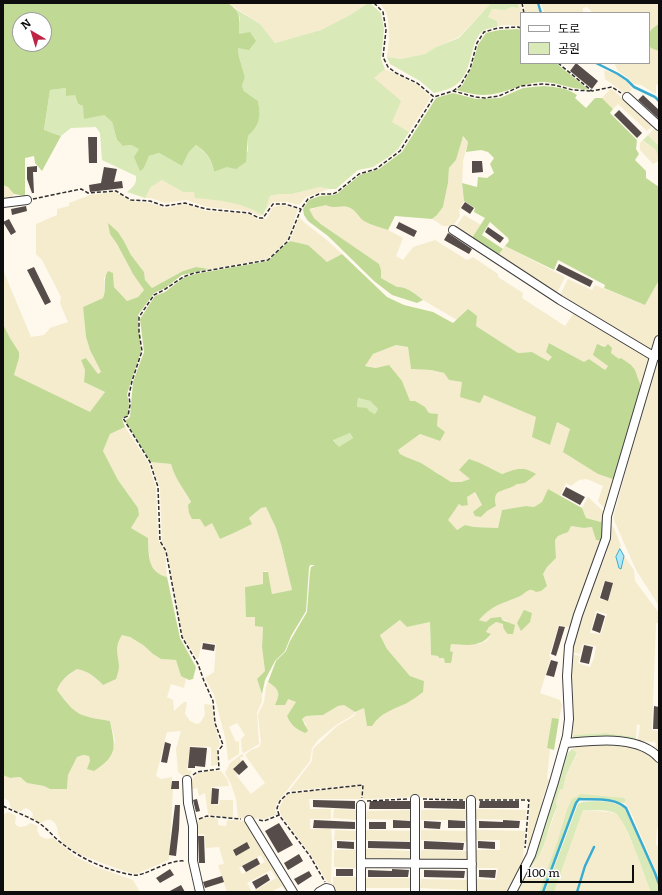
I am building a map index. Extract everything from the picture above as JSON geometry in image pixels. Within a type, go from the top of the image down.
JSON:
[{"type":"street","points":[[627,97],[659,126]]},
{"type":"street","points":[[3,203],[27,200]]},
{"type":"street","points":[[452,230],[560,300],[655,357]]},
{"type":"street","points":[[512,892],[531,855],[565,743],[569,719],[568,660],[572,634],[606,538],[608,516],[659,340]]},
{"type":"street","points":[[565,743],[611,740],[645,747],[655,753],[659,758]]},
{"type":"street","points":[[187,780],[188,803],[193,826],[193,861],[200,892]]},
{"type":"street","points":[[415,799],[415,892]]},
{"type":"street","points":[[471,800],[472,892]]},
{"type":"street","points":[[360,892],[361,806]]},
{"type":"street","points":[[249,820],[293,892]]},
{"type":"street","points":[[361,863],[472,864]]},
{"type":"street","points":[[319,892],[326,888],[330,891]]},
{"type":"path","points":[[374,3],[383,12],[386,30],[383,57],[388,67],[396,73],[417,83],[434,97]]},
{"type":"path","points":[[187,780],[197,772],[219,769],[218,752],[222,745],[215,723],[213,701],[198,664],[182,637],[166,551],[160,541],[158,488],[156,481],[150,462],[123,418],[128,416],[130,405],[129,395],[132,381],[142,351],[139,332],[139,317],[154,295],[183,277],[194,273],[268,260],[288,241],[301,209],[308,199],[319,194],[333,194],[337,192],[359,174],[376,169],[400,151],[434,97],[453,91],[460,86],[470,69],[477,43],[484,32],[498,28],[520,28]]},
{"type":"path","points":[[559,64],[592,91]]},
{"type":"path","points":[[453,91],[485,98],[499,96],[522,86],[542,84],[554,85],[573,90],[592,91],[612,87],[627,97]]},
{"type":"path","points":[[27,200],[81,189],[88,193],[116,191],[131,200],[150,201],[164,206],[185,203],[206,209],[249,212],[259,218],[266,216],[273,204],[285,204],[301,209]]},
{"type":"path","points":[[3,806],[40,824],[65,846],[80,856],[121,872],[135,876],[167,863],[182,860],[193,861]]},
{"type":"path","points":[[193,826],[197,820],[207,816],[264,821],[279,815],[310,856],[330,891]]},
{"type":"shaded area","points":[[228,3],[368,3],[350,15],[321,30],[275,43],[260,24]]},
{"type":"shaded area","points":[[380,3],[491,3],[459,37],[436,47],[425,54],[400,59],[387,57],[389,39],[388,19],[386,12]]},
{"type":"shaded area","points":[[518,3],[521,3],[523,12],[520,12],[520,26],[498,26],[497,21],[488,17],[492,9],[505,10],[511,7],[518,8]]},
{"type":"shaded area","points":[[524,3],[536,3],[540,12],[525,12]]},
{"type":"shaded area","points":[[540,3],[659,3],[659,24],[651,29],[650,32],[650,12],[592,12],[587,7],[583,8],[583,12],[544,12]]},
{"type":"shaded area","points":[[650,46],[659,51],[659,84],[656,85],[656,94],[641,85],[634,84],[618,71],[614,64],[650,64]]},
{"type":"shaded area","points":[[385,69],[416,84],[431,97],[409,132],[392,122],[374,78]]},
{"type":"shaded area","points":[[604,70],[618,75],[626,81],[632,89],[627,95],[605,79]]},
{"type":"shaded area","points":[[611,88],[652,126],[647,131],[618,104],[613,109],[602,98]]},
{"type":"shaded area","points":[[655,128],[659,132],[659,146],[648,135]]},
{"type":"shaded area","points":[[462,136],[468,142],[463,161],[462,187],[464,201],[459,210],[460,216],[453,226],[443,226],[432,219],[443,207],[448,183],[449,168],[456,160]]},
{"type":"shaded area","points":[[643,140],[658,152],[659,161],[653,164],[640,150],[640,143]]},
{"type":"shaded area","points":[[162,180],[183,192],[194,192],[234,202],[255,210],[263,215],[260,216],[248,211],[207,207],[186,200],[165,203],[151,198],[145,198],[151,187]]},
{"type":"shaded area","points":[[3,185],[8,187],[14,194],[11,199],[3,199]]},
{"type":"shaded area","points":[[320,187],[329,189],[306,197],[299,205],[288,202],[272,202],[266,210],[266,202],[270,196],[292,194]]},
{"type":"shaded area","points":[[115,192],[131,201],[150,203],[165,208],[185,204],[206,211],[249,214],[259,220],[266,219],[273,207],[282,205],[298,209],[288,239],[267,259],[209,269],[196,267],[183,271],[152,288],[145,280],[144,272],[131,255],[125,243],[110,234],[144,290],[138,297],[127,301],[114,287],[113,273],[104,277],[103,298],[83,307],[86,337],[90,350],[101,373],[98,374],[86,358],[81,360],[85,370],[84,382],[105,392],[90,413],[14,375],[19,358],[19,352],[3,324],[3,270],[31,337],[44,335],[50,328],[68,322],[60,303],[61,297],[42,260],[36,254],[36,224],[57,215],[57,209],[69,206],[69,203],[90,195]]},
{"type":"shaded area","points":[[326,204],[331,207],[348,207],[355,211],[359,217],[365,221],[403,238],[396,256],[403,260],[413,247],[435,240],[467,260],[473,257],[498,274],[498,277],[523,293],[522,298],[565,326],[574,313],[651,359],[643,389],[619,359],[606,347],[600,344],[608,366],[605,370],[589,359],[584,362],[550,343],[552,357],[548,361],[532,352],[518,353],[476,326],[468,309],[457,320],[423,300],[413,292],[402,287],[397,287],[381,278],[381,270],[322,225],[314,218],[308,209],[313,209]]},
{"type":"shaded area","points":[[464,215],[481,225],[472,238],[455,228]]},
{"type":"shaded area","points":[[299,217],[342,254],[327,262],[308,245],[290,241]]},
{"type":"shaded area","points":[[505,246],[565,277],[557,293],[498,255]]},
{"type":"shaded area","points":[[568,279],[592,290],[595,285],[645,305],[659,280],[659,331],[654,352],[560,295]]},
{"type":"shaded area","points":[[396,345],[408,347],[411,369],[431,370],[444,373],[449,380],[462,382],[484,395],[537,417],[533,437],[550,445],[557,421],[570,429],[616,480],[608,510],[598,501],[603,486],[587,479],[579,480],[571,486],[566,483],[560,496],[548,489],[542,502],[534,507],[526,506],[502,510],[498,528],[465,525],[457,530],[447,521],[459,504],[468,505],[467,497],[474,492],[482,505],[481,517],[487,511],[496,506],[494,500],[496,495],[501,490],[528,481],[535,474],[521,468],[502,474],[480,463],[470,479],[461,482],[451,482],[444,479],[438,473],[400,454],[398,450],[420,434],[440,441],[437,426],[438,414],[429,413],[425,407],[410,402],[402,381],[376,368],[364,365],[373,354]]},
{"type":"shaded area","points":[[659,350],[659,606],[636,570],[613,518]]},
{"type":"shaded area","points":[[125,427],[148,462],[156,488],[158,535],[159,542],[165,552],[167,577],[159,575],[150,565],[148,538],[131,528],[139,515],[138,508],[118,480],[103,451],[110,434]]},
{"type":"shaded area","points":[[151,462],[171,464],[174,473],[200,519],[212,523],[220,539],[251,524],[249,518],[261,508],[266,507],[276,528],[281,544],[292,590],[272,594],[268,572],[265,571],[263,572],[263,584],[245,587],[255,617],[263,627],[262,647],[265,671],[257,679],[262,694],[262,701],[257,713],[259,744],[244,753],[242,752],[241,739],[245,735],[237,723],[229,727],[236,742],[239,741],[239,754],[228,761],[226,741],[214,695],[205,678],[214,672],[216,644],[202,642],[198,659],[183,637],[167,551],[162,542],[160,488]]},
{"type":"shaded area","points":[[588,497],[604,512],[601,522],[586,518],[582,508]]},
{"type":"shaded area","points":[[571,526],[584,528],[592,527],[604,541],[572,628],[559,625],[549,656],[551,657],[540,693],[560,700],[562,705],[559,719],[552,719],[547,748],[550,749],[547,778],[549,781],[543,797],[540,819],[528,858],[527,849],[530,799],[473,800],[416,797],[363,799],[364,784],[289,791],[312,761],[313,749],[337,726],[364,708],[367,726],[390,710],[408,702],[424,681],[410,676],[387,649],[380,634],[401,620],[407,627],[430,622],[431,655],[438,656],[439,658],[445,658],[450,663],[453,652],[450,651],[451,644],[479,644],[486,641],[491,635],[486,632],[489,627],[496,622],[503,624],[508,623],[506,620],[486,622],[479,620],[487,611],[501,602],[521,595],[529,589],[533,589],[544,580],[543,574],[547,567],[556,558],[555,540],[558,536],[564,534]]},
{"type":"shaded area","points":[[612,526],[614,528],[621,546],[616,557],[619,568],[623,562],[624,556],[634,570],[635,581],[659,613],[659,623],[656,623],[652,730],[659,731],[659,756],[653,749],[656,745],[655,741],[641,741],[638,739],[640,725],[637,724],[636,737],[605,733],[574,735],[573,737],[572,734],[574,717],[571,654],[580,656],[578,663],[590,667],[594,658],[596,646],[583,644],[580,654],[571,652],[588,600],[607,552],[610,528]],"holes":[[[604,581],[613,583],[609,601],[599,599]],[[596,611],[607,614],[601,634],[590,633]]]},
{"type":"shaded area","points":[[122,634],[143,645],[161,659],[176,660],[181,675],[186,678],[184,688],[171,684],[167,697],[173,700],[174,711],[184,702],[187,702],[185,714],[190,721],[197,724],[200,723],[205,715],[204,704],[212,705],[214,723],[220,745],[217,749],[218,765],[211,766],[211,747],[190,746],[187,770],[192,771],[187,779],[178,772],[176,749],[181,731],[167,732],[156,776],[161,779],[172,777],[171,789],[173,789],[169,860],[136,874],[81,855],[63,844],[55,823],[51,820],[41,823],[32,818],[33,814],[30,810],[26,808],[19,812],[11,808],[9,801],[3,798],[3,775],[10,778],[20,777],[27,783],[44,786],[50,789],[67,789],[68,775],[77,757],[83,755],[89,756],[90,761],[101,766],[112,753],[115,740],[110,721],[86,717],[74,711],[57,690],[61,681],[77,669],[85,671],[103,685],[118,661],[116,651],[118,641]]},
{"type":"shaded area","points":[[268,682],[276,687],[278,691],[276,704],[288,699],[296,702],[287,716],[290,723],[296,729],[305,733],[306,724],[302,719],[306,716],[323,715],[338,706],[344,705],[355,712],[353,715],[336,725],[319,739],[312,748],[310,761],[277,803],[275,809],[277,814],[264,819],[238,818],[236,799],[231,784],[225,773],[230,763],[242,754],[244,756],[240,758],[242,761],[233,768],[238,774],[236,775],[251,794],[265,783],[245,755],[251,750],[259,747],[261,742],[258,715],[264,702]]},
{"type":"shaded area","points":[[612,745],[645,752],[655,758],[659,763],[659,828],[657,828],[656,845],[659,846],[659,878],[630,810],[624,803],[626,800],[576,796],[539,892],[516,892],[528,870],[534,865],[542,850],[557,807],[556,802],[560,789],[563,789],[566,775],[577,754],[572,749],[577,747]]},
{"type":"shaded area","points":[[207,771],[221,771],[227,779],[229,786],[211,787],[211,804],[219,805],[220,800],[233,800],[233,818],[208,814],[205,793],[199,796],[197,788],[190,790],[191,781],[196,774]]},
{"type":"shaded area","points":[[362,785],[361,799],[309,799],[310,809],[331,809],[331,819],[310,819],[310,829],[331,829],[331,888],[311,855],[281,815],[279,808],[288,794]]},
{"type":"shaded area","points":[[334,809],[357,810],[357,820],[333,818]]},
{"type":"shaded area","points":[[475,809],[526,810],[526,820],[474,819]]},
{"type":"shaded area","points":[[413,810],[412,820],[366,819],[367,811]]},
{"type":"shaded area","points":[[421,810],[467,810],[467,820],[421,820]]},
{"type":"shaded area","points":[[583,810],[615,813],[620,817],[635,849],[651,892],[578,892],[586,867],[595,847],[593,846],[584,865],[576,892],[554,892]]},
{"type":"shaded area","points":[[8,812],[16,816],[15,824],[19,827],[26,826],[30,823],[38,826],[37,830],[40,836],[46,839],[53,838],[76,857],[96,867],[133,880],[140,892],[3,892],[3,815]]},
{"type":"shaded area","points":[[208,817],[218,819],[218,825],[226,826],[227,820],[248,821],[291,892],[286,892],[282,886],[271,892],[252,892],[227,892],[218,865],[224,864],[219,847],[206,848],[204,834],[196,835],[197,821]],"holes":[[[261,855],[265,862],[242,874],[239,868]],[[271,870],[276,878],[252,892],[247,883]]]},
{"type":"shaded area","points":[[335,830],[357,831],[357,840],[334,840]]},
{"type":"shaded area","points":[[366,830],[412,831],[412,841],[366,840]]},
{"type":"shaded area","points":[[421,830],[467,831],[467,842],[421,840]]},
{"type":"shaded area","points":[[474,830],[525,831],[522,869],[509,892],[474,892],[475,879],[496,880],[498,868],[474,868],[475,850],[500,850],[500,840],[474,840]]},
{"type":"shaded area","points":[[366,849],[412,851],[412,861],[366,860]]},
{"type":"shaded area","points":[[334,850],[357,850],[356,868],[334,867]]},
{"type":"shaded area","points":[[421,850],[467,851],[468,862],[420,860]]},
{"type":"shaded area","points":[[333,877],[357,877],[358,892],[333,892]]},
{"type":"shaded area","points":[[366,878],[411,878],[411,888],[366,888]]},
{"type":"shaded area","points":[[421,879],[467,880],[467,890],[420,888]]},
{"type":"green space","points":[[3,3],[228,3],[232,6],[239,16],[239,34],[250,32],[256,41],[249,50],[238,48],[245,77],[242,86],[244,91],[258,101],[259,111],[259,120],[255,128],[248,136],[246,162],[236,169],[227,167],[214,172],[212,163],[208,156],[196,145],[189,152],[182,166],[159,153],[149,156],[144,168],[140,171],[134,157],[139,149],[131,145],[123,146],[117,140],[112,122],[104,115],[84,119],[83,106],[78,104],[75,95],[66,96],[66,88],[50,90],[44,130],[61,136],[42,171],[35,163],[34,156],[25,158],[25,196],[14,194],[8,187],[3,185]]},
{"type":"green space","points":[[370,3],[381,13],[384,29],[381,59],[385,69],[374,78],[401,101],[392,122],[409,132],[398,149],[390,156],[373,167],[358,170],[336,189],[320,187],[292,194],[270,196],[263,215],[239,204],[195,198],[194,192],[183,192],[162,180],[151,187],[145,198],[127,192],[134,185],[136,176],[102,160],[100,133],[96,127],[71,128],[61,136],[44,131],[50,90],[66,88],[75,95],[78,104],[104,115],[112,122],[117,140],[123,146],[131,145],[140,149],[138,153],[144,168],[149,156],[159,153],[182,166],[189,152],[196,145],[203,151],[212,163],[214,172],[227,167],[248,151],[248,136],[255,128],[259,116],[258,101],[244,91],[242,86],[245,77],[238,48],[240,18],[234,8],[260,24],[275,43],[321,30],[350,15]]},
{"type":"green space","points":[[491,3],[518,3],[518,8],[511,7],[505,10],[492,9],[488,17],[497,21],[498,26],[483,31],[479,36],[475,42],[466,71],[455,86],[434,93],[420,81],[390,64],[387,57],[400,59],[425,54],[436,47],[459,38]]},
{"type":"green space","points":[[659,24],[659,51],[650,46],[650,32],[653,28]]},
{"type":"green space","points":[[499,30],[520,30],[520,64],[557,64],[589,90],[543,82],[528,84],[498,93],[483,95],[456,90],[462,86],[471,69],[478,45],[486,33]]},
{"type":"green space","points":[[544,86],[561,88],[570,91],[577,95],[575,98],[586,108],[595,98],[602,98],[613,109],[610,113],[637,140],[636,149],[639,154],[635,160],[646,171],[646,178],[659,187],[659,280],[645,305],[604,288],[605,285],[558,260],[554,270],[505,246],[509,241],[508,238],[490,222],[482,235],[503,249],[498,255],[472,238],[485,218],[474,212],[475,208],[464,201],[462,183],[477,187],[478,177],[487,178],[494,173],[490,164],[494,158],[488,152],[481,150],[466,152],[468,142],[463,136],[456,160],[449,168],[448,183],[443,207],[432,219],[395,216],[388,230],[364,221],[352,209],[347,207],[333,207],[326,205],[309,209],[314,218],[322,225],[379,264],[381,278],[397,287],[411,291],[423,300],[417,303],[392,295],[374,281],[328,236],[308,221],[304,215],[303,209],[309,200],[320,196],[334,195],[338,193],[360,175],[379,169],[402,152],[436,98],[453,93],[476,99],[500,98],[523,88]]},
{"type":"green space","points":[[648,135],[659,146],[659,161],[657,152],[654,148],[643,140]]},
{"type":"green space","points":[[108,223],[118,232],[131,255],[144,272],[145,280],[152,288],[183,271],[196,267],[209,269],[182,275],[165,288],[154,293],[138,315],[141,351],[127,394],[129,404],[128,415],[122,419],[125,427],[110,434],[103,451],[118,480],[138,508],[139,515],[131,528],[148,538],[149,557],[152,567],[160,575],[167,577],[180,638],[196,667],[193,679],[189,680],[181,676],[176,660],[161,659],[130,637],[122,635],[117,647],[119,666],[116,679],[103,685],[85,671],[77,669],[67,676],[60,683],[57,690],[69,705],[79,713],[91,718],[110,721],[114,744],[108,760],[94,771],[87,769],[90,761],[89,756],[83,755],[77,757],[68,775],[67,789],[50,789],[44,786],[27,783],[20,777],[10,778],[3,775],[3,324],[19,352],[19,358],[14,375],[90,412],[105,392],[84,382],[85,370],[81,360],[86,358],[98,374],[101,372],[90,350],[86,337],[83,307],[103,298],[105,291],[105,278],[108,271],[113,273],[114,287],[127,301],[138,297],[144,290],[110,234]]},
{"type":"green space","points":[[290,241],[308,245],[327,262],[342,254],[387,297],[404,305],[433,312],[453,323],[468,309],[477,316],[476,326],[518,353],[532,352],[548,361],[552,357],[546,352],[549,343],[584,362],[589,359],[605,370],[608,366],[593,355],[597,344],[605,347],[608,344],[612,348],[611,353],[631,365],[635,370],[641,387],[616,480],[598,474],[563,452],[570,429],[557,422],[550,445],[532,437],[536,417],[484,395],[480,403],[460,397],[462,382],[449,380],[444,373],[431,370],[411,369],[408,347],[396,345],[373,354],[365,366],[376,368],[389,365],[402,381],[410,401],[415,401],[425,407],[429,413],[438,414],[437,426],[445,432],[440,441],[420,434],[398,450],[400,454],[421,463],[451,482],[461,482],[470,479],[459,470],[469,459],[502,474],[515,469],[523,469],[536,474],[525,483],[517,484],[498,493],[495,500],[496,506],[487,511],[481,517],[475,516],[473,512],[482,505],[475,492],[467,497],[468,505],[462,506],[459,504],[448,520],[457,530],[465,525],[498,528],[502,510],[526,506],[534,507],[542,502],[548,489],[582,508],[586,518],[601,522],[604,512],[604,541],[596,540],[592,527],[584,528],[571,526],[568,532],[558,536],[555,540],[556,558],[547,567],[543,574],[547,586],[541,591],[536,592],[534,590],[529,590],[520,596],[498,605],[479,620],[486,622],[491,618],[501,617],[502,620],[515,625],[513,634],[508,634],[504,630],[503,624],[496,622],[489,627],[486,632],[491,634],[483,642],[473,645],[451,644],[450,651],[453,652],[451,663],[445,663],[444,658],[431,655],[430,622],[407,627],[400,620],[380,635],[387,649],[410,676],[424,681],[423,692],[407,703],[392,709],[383,715],[372,726],[367,726],[364,708],[355,712],[344,705],[338,706],[323,715],[306,716],[302,719],[308,731],[305,733],[294,727],[287,716],[296,702],[288,699],[285,705],[275,705],[278,692],[275,687],[268,682],[276,661],[286,651],[290,641],[307,612],[310,572],[311,567],[315,565],[310,565],[309,568],[306,611],[291,636],[285,651],[275,661],[265,680],[262,694],[257,679],[265,671],[262,647],[263,627],[255,626],[255,617],[246,617],[245,587],[263,584],[263,572],[268,572],[272,594],[292,590],[276,528],[266,507],[261,508],[249,518],[252,524],[220,539],[212,523],[205,527],[200,519],[192,519],[189,513],[188,505],[191,502],[177,479],[171,464],[151,462],[125,421],[130,417],[133,382],[144,352],[140,319],[155,296],[165,292],[183,278],[195,274],[268,261]],"holes":[[[358,398],[370,401],[378,409],[375,414],[367,408],[357,407]],[[350,433],[353,438],[339,447],[333,440]]]},
{"type":"green space","points":[[358,398],[370,401],[378,409],[375,414],[357,407]]},
{"type":"green space","points":[[350,433],[353,438],[339,448],[333,439]]},
{"type":"green space","points":[[524,610],[532,613],[530,622],[521,631],[517,623]]},
{"type":"green space","points":[[552,718],[559,719],[554,750],[547,748]]},
{"type":"green space","points":[[605,733],[636,737],[634,742],[574,739],[573,737],[574,735]]},
{"type":"green space","points":[[572,749],[577,753],[566,775],[563,789],[560,789],[556,802],[557,807],[546,840],[539,856],[528,870],[535,855],[563,763],[568,753]]},
{"type":"green space","points":[[581,794],[624,798],[626,800],[624,803],[604,799],[580,799],[575,803],[542,892],[539,892],[557,843],[567,810],[572,799]]},
{"type":"green space","points":[[599,801],[616,804],[625,809],[655,874],[659,892],[651,892],[629,836],[619,817],[615,813],[608,811],[583,810],[554,892],[545,892],[578,804],[582,802]]},
{"type":"water","points":[[620,549],[624,556],[621,569],[619,568],[616,557]]},
{"type":"building","points":[[575,64],[577,64],[598,81],[592,89],[570,71]]},
{"type":"building","points":[[643,95],[659,110],[659,119],[638,100]]},
{"type":"building","points":[[619,110],[642,133],[637,138],[614,115]]},
{"type":"building","points":[[88,137],[97,137],[97,163],[89,163]]},
{"type":"building","points":[[472,161],[482,161],[483,172],[472,173]]},
{"type":"building","points":[[37,166],[37,172],[33,172],[34,193],[32,193],[27,179],[27,167]]},
{"type":"building","points":[[104,167],[117,169],[114,182],[122,181],[123,188],[90,192],[89,185],[101,183]]},
{"type":"building","points":[[465,202],[474,208],[470,214],[461,208]]},
{"type":"building","points":[[26,206],[27,211],[12,215],[11,209]]},
{"type":"building","points":[[9,219],[16,232],[11,235],[3,222]]},
{"type":"building","points":[[399,222],[417,231],[414,237],[396,228]]},
{"type":"building","points":[[488,227],[504,238],[500,243],[485,232]]},
{"type":"building","points":[[448,233],[472,249],[469,254],[444,240]]},
{"type":"building","points":[[559,264],[593,281],[590,287],[556,270]]},
{"type":"building","points":[[34,267],[51,302],[45,305],[27,270]]},
{"type":"building","points":[[566,487],[585,497],[580,505],[562,495]]},
{"type":"building","points":[[605,581],[613,583],[608,601],[600,598]]},
{"type":"building","points":[[597,613],[605,616],[600,633],[592,630]]},
{"type":"building","points":[[559,626],[565,627],[556,656],[551,654]]},
{"type":"building","points":[[203,643],[215,645],[214,651],[202,649]]},
{"type":"building","points":[[584,645],[593,647],[589,664],[580,662]]},
{"type":"building","points":[[551,660],[558,662],[554,677],[546,675]]},
{"type":"building","points":[[654,706],[659,707],[659,729],[653,729]]},
{"type":"building","points":[[165,742],[171,744],[167,763],[161,762]]},
{"type":"building","points":[[190,747],[207,748],[205,767],[195,766],[195,768],[188,768]]},
{"type":"building","points":[[243,760],[248,767],[239,775],[233,769]]},
{"type":"building","points":[[172,781],[179,781],[179,789],[171,789]]},
{"type":"building","points":[[212,788],[219,789],[218,804],[211,804]]},
{"type":"building","points":[[197,799],[200,811],[196,812],[193,800]]},
{"type":"building","points":[[313,800],[355,801],[355,809],[313,807]]},
{"type":"building","points":[[370,801],[410,801],[410,809],[369,809]]},
{"type":"building","points":[[424,801],[465,801],[465,809],[424,808]]},
{"type":"building","points":[[480,801],[519,801],[519,808],[479,808]]},
{"type":"building","points":[[175,805],[180,805],[176,856],[169,855]]},
{"type":"building","points":[[314,820],[355,822],[355,829],[313,828]]},
{"type":"building","points":[[393,820],[410,821],[410,828],[393,828]]},
{"type":"building","points":[[448,820],[465,821],[465,828],[448,828]]},
{"type":"building","points":[[503,820],[520,821],[519,828],[479,828],[479,821],[503,822]]},
{"type":"building","points":[[424,821],[441,822],[440,829],[424,828]]},
{"type":"building","points":[[369,822],[386,822],[386,829],[369,829]]},
{"type":"building","points":[[279,823],[293,845],[278,853],[265,831]]},
{"type":"building","points":[[198,836],[204,836],[205,863],[199,863]]},
{"type":"building","points":[[337,841],[354,842],[354,849],[337,848]]},
{"type":"building","points":[[368,841],[410,842],[410,849],[368,848]]},
{"type":"building","points":[[424,841],[464,843],[463,850],[424,849]]},
{"type":"building","points":[[478,841],[495,842],[495,849],[478,848]]},
{"type":"building","points":[[247,842],[250,848],[236,856],[233,850]]},
{"type":"building","points":[[299,854],[303,861],[288,870],[284,863]]},
{"type":"building","points":[[257,858],[260,864],[246,872],[242,866]]},
{"type":"building","points":[[170,869],[174,875],[160,883],[156,878]]},
{"type":"building","points":[[336,869],[353,869],[353,876],[336,876]]},
{"type":"building","points":[[392,869],[409,870],[408,877],[368,877],[368,870],[392,871]]},
{"type":"building","points":[[424,870],[465,871],[464,878],[424,877]]},
{"type":"building","points":[[479,870],[496,870],[495,878],[479,877]]},
{"type":"building","points":[[309,871],[312,876],[298,885],[294,879]]},
{"type":"building","points":[[267,874],[270,880],[256,889],[252,882]]},
{"type":"building","points":[[222,876],[224,882],[205,888],[203,882]]},
{"type":"building","points":[[181,885],[185,892],[168,892]]},
{"type":"waterway","points":[[538,3],[541,12]]},
{"type":"waterway","points":[[598,64],[618,74],[634,87],[655,97],[659,101]]},
{"type":"waterway","points":[[543,892],[576,803],[579,799],[598,799],[616,802],[626,808],[659,884]]},
{"type":"waterway","points":[[577,892],[585,866],[594,847]]}]
